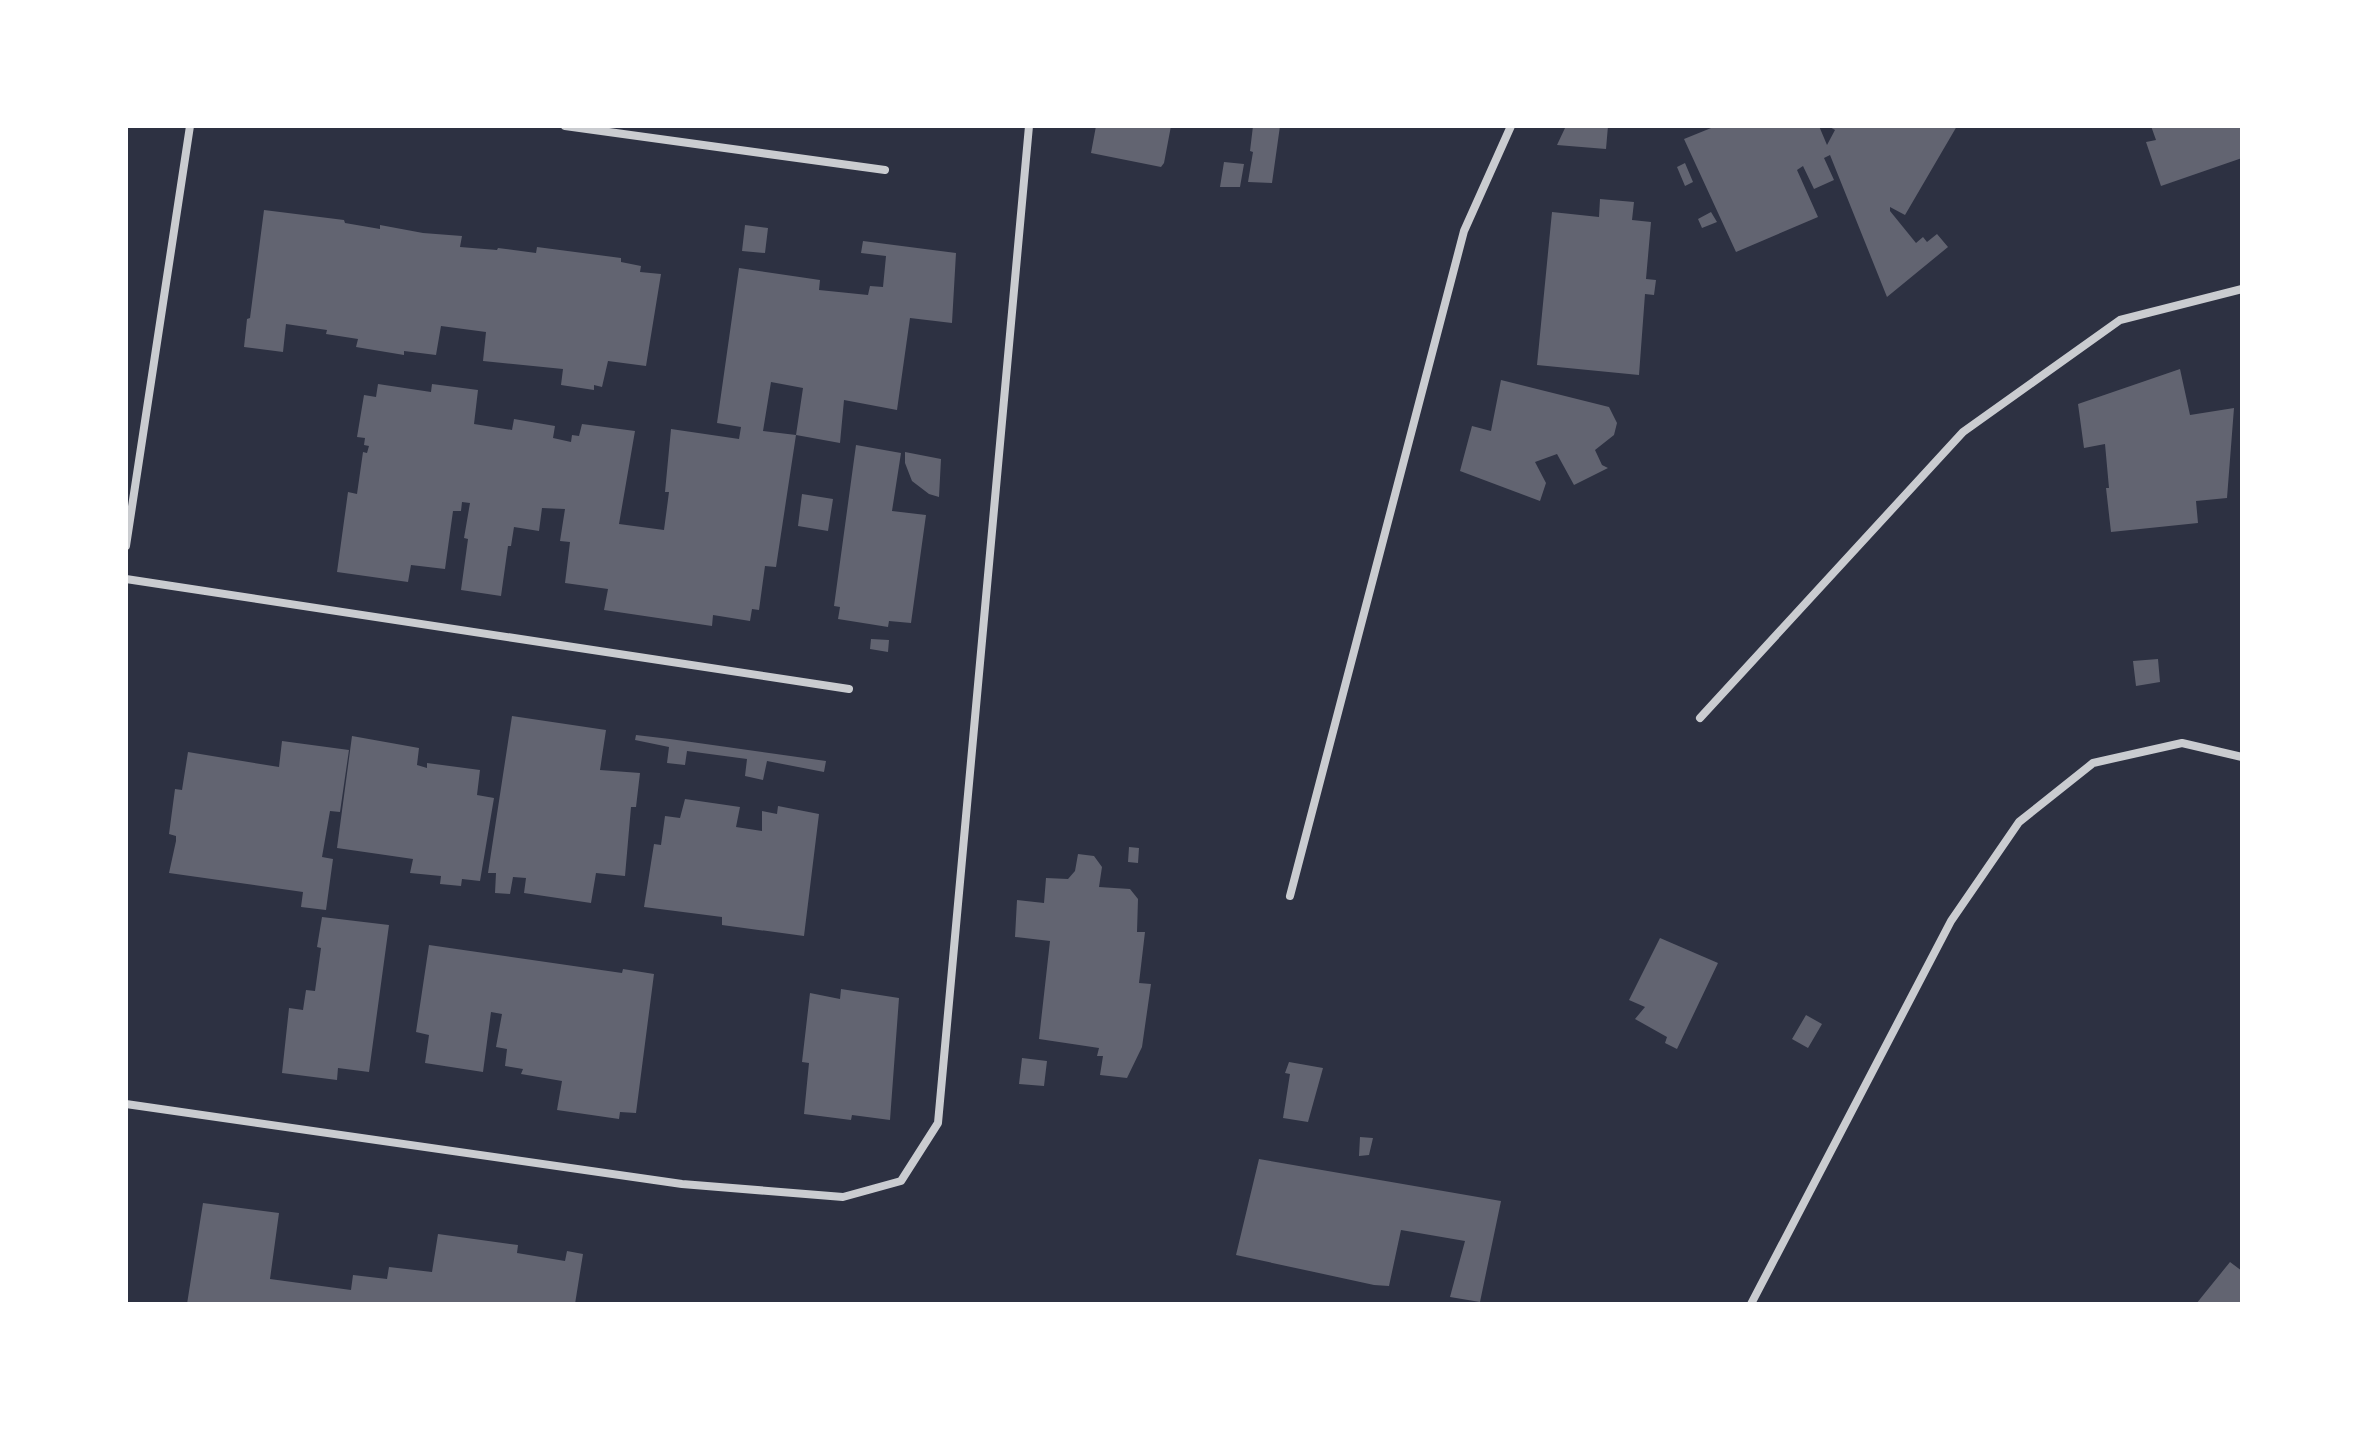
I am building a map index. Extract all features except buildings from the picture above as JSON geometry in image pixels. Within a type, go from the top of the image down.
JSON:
[{"type":"street","points":[[126,546],[190,126]]},
{"type":"street","points":[[565,126],[885,170]]},
{"type":"street","points":[[126,1104],[682,1184],[843,1197],[901,1181],[938,1123],[1029,126]]},
{"type":"street","points":[[1290,896],[1464,231],[1511,126]]},
{"type":"street","points":[[1700,718],[1963,432],[2120,320],[2242,289]]},
{"type":"street","points":[[126,579],[849,689]]},
{"type":"street","points":[[1751,1304],[1951,921],[2019,822],[2093,763],[2182,743],[2242,757]]}]
